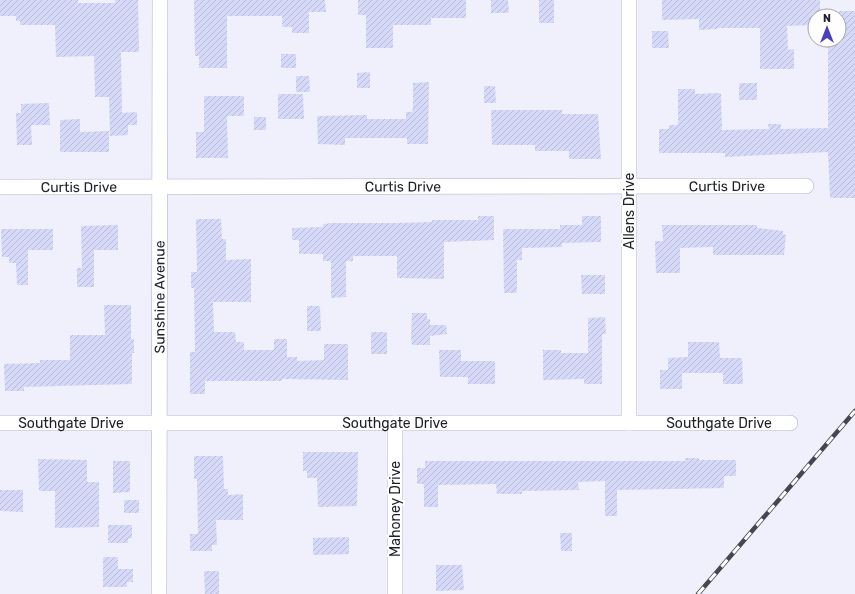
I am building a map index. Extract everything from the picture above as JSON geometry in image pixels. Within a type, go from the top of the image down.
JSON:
[{"type":"street","name":"Sunshine Avenue","points":[[159,594],[160,0]]},
{"type":"street","name":"Allens Drive","points":[[629,0],[629,423]]},
{"type":"street","name":"Curtis Drive","points":[[0,187],[806,186]]},
{"type":"street","name":"Southgate Drive","points":[[0,423],[790,423]]},
{"type":"street","name":"Mahoney Drive","points":[[394,594],[395,423]]},
{"type":"building","points":[[0,0],[78,0],[78,3],[115,3],[115,0],[138,0],[139,52],[121,52],[122,113],[137,112],[137,125],[128,125],[128,135],[110,136],[109,97],[95,97],[94,56],[56,57],[55,25],[20,25],[20,21],[16,21],[16,16],[0,16]]},
{"type":"building","points":[[194,0],[325,0],[326,12],[309,12],[309,33],[292,33],[292,27],[282,27],[282,16],[227,16],[227,68],[199,68],[199,56],[195,56]]},
{"type":"building","points":[[358,0],[466,0],[466,18],[431,18],[431,25],[393,25],[393,48],[366,48],[366,15],[358,15]]},
{"type":"building","points":[[491,0],[508,0],[509,13],[491,13]]},
{"type":"building","points":[[539,0],[554,0],[554,23],[539,23]]},
{"type":"building","points":[[662,0],[820,0],[820,8],[807,8],[807,25],[787,26],[788,50],[794,49],[794,69],[760,69],[760,28],[717,28],[699,30],[699,19],[662,20]]},
{"type":"building","points":[[847,11],[855,11],[855,198],[830,198],[828,152],[725,157],[725,153],[659,153],[659,129],[669,129],[669,125],[678,125],[678,89],[695,89],[695,94],[721,93],[722,130],[769,129],[768,124],[781,124],[781,129],[828,128],[828,48],[847,48]]},
{"type":"building","points":[[652,31],[668,31],[669,48],[652,48]]},
{"type":"building","points":[[281,54],[296,54],[296,68],[281,68]]},
{"type":"building","points":[[370,72],[370,88],[357,88],[357,73]]},
{"type":"building","points":[[296,76],[309,76],[310,92],[296,92]]},
{"type":"building","points":[[429,82],[428,144],[407,144],[407,138],[345,138],[345,145],[318,144],[317,116],[367,115],[367,119],[406,119],[406,112],[412,112],[413,107],[413,83]]},
{"type":"building","points":[[739,83],[757,83],[757,100],[739,100]]},
{"type":"building","points":[[484,86],[495,86],[496,103],[484,103]]},
{"type":"building","points":[[278,94],[303,94],[304,119],[278,119]]},
{"type":"building","points":[[204,96],[244,96],[244,116],[227,116],[228,158],[196,158],[196,132],[204,132]]},
{"type":"building","points":[[49,103],[50,125],[31,125],[32,145],[17,145],[16,113],[21,113],[21,104]]},
{"type":"building","points":[[491,110],[562,110],[562,114],[598,114],[601,159],[569,159],[569,151],[535,151],[535,145],[492,145]]},
{"type":"building","points":[[254,117],[266,117],[266,130],[254,130]]},
{"type":"building","points":[[80,119],[80,132],[109,131],[109,152],[60,152],[60,120]]},
{"type":"building","points":[[478,216],[494,216],[494,240],[444,242],[444,279],[397,278],[397,256],[353,256],[353,261],[346,261],[346,297],[331,298],[331,261],[323,261],[323,254],[299,254],[299,240],[292,240],[292,228],[323,227],[323,224],[478,220]]},
{"type":"building","points":[[582,216],[601,216],[601,242],[562,243],[562,247],[522,248],[522,260],[517,260],[517,293],[504,293],[503,229],[560,229],[560,225],[582,225]]},
{"type":"building","points":[[196,219],[221,219],[222,239],[226,239],[226,260],[251,259],[251,302],[213,302],[214,332],[235,332],[236,342],[244,342],[244,350],[274,350],[274,339],[287,339],[287,357],[297,357],[297,361],[324,360],[324,344],[348,344],[348,380],[282,379],[282,381],[205,381],[205,394],[190,394],[190,352],[195,352],[194,288],[191,288],[191,272],[197,272]]},
{"type":"building","points":[[118,225],[118,250],[94,250],[94,287],[77,287],[77,268],[82,268],[81,226]]},
{"type":"building","points":[[662,225],[757,225],[757,228],[783,231],[783,234],[786,235],[784,255],[713,255],[713,247],[680,248],[680,273],[656,273],[655,241],[663,241]]},
{"type":"building","points":[[1,229],[53,229],[53,250],[28,250],[28,285],[17,285],[16,263],[9,263],[9,257],[2,257]]},
{"type":"building","points":[[581,275],[605,275],[605,294],[582,294]]},
{"type":"building","points":[[104,305],[131,305],[131,339],[134,339],[134,353],[132,353],[132,384],[24,387],[24,391],[5,391],[4,364],[40,363],[40,360],[70,360],[70,335],[105,335]]},
{"type":"building","points":[[307,306],[320,306],[321,331],[307,331]]},
{"type":"building","points":[[412,313],[427,313],[427,319],[430,319],[430,325],[446,325],[447,334],[430,336],[430,345],[412,345]]},
{"type":"building","points":[[605,317],[606,334],[602,334],[602,384],[584,384],[584,379],[543,380],[543,350],[561,350],[561,353],[588,353],[588,318]]},
{"type":"building","points":[[371,332],[387,332],[387,354],[371,354]]},
{"type":"building","points":[[688,342],[719,342],[720,358],[742,358],[743,384],[723,384],[723,373],[682,373],[682,389],[660,389],[660,370],[668,370],[668,358],[688,357]]},
{"type":"building","points":[[439,350],[461,350],[461,361],[495,361],[495,384],[468,384],[468,377],[440,377]]},
{"type":"building","points":[[303,452],[358,452],[357,506],[318,507],[317,478],[307,478],[307,471],[303,471]]},
{"type":"building","points":[[194,456],[223,456],[224,489],[228,489],[228,495],[243,494],[243,520],[216,520],[217,545],[212,545],[212,551],[190,551],[190,534],[198,534],[197,479],[194,479]]},
{"type":"building","points":[[685,458],[699,458],[699,460],[736,460],[736,476],[724,476],[724,488],[617,490],[617,516],[605,516],[605,481],[578,482],[579,490],[522,491],[522,494],[497,494],[496,484],[438,485],[438,507],[424,507],[424,484],[417,484],[417,468],[425,468],[425,461],[686,461]]},
{"type":"building","points":[[38,459],[87,460],[87,482],[99,482],[99,527],[55,528],[55,491],[39,491]]},
{"type":"building","points":[[113,461],[130,461],[130,492],[113,493]]},
{"type":"building","points":[[0,490],[23,490],[23,512],[0,511]]},
{"type":"building","points":[[124,500],[139,500],[139,513],[124,513]]},
{"type":"building","points":[[108,525],[132,525],[132,538],[128,539],[128,543],[108,543]]},
{"type":"building","points":[[560,533],[572,533],[572,551],[561,551]]},
{"type":"building","points":[[349,537],[349,554],[313,555],[313,538]]},
{"type":"building","points":[[103,557],[118,557],[118,569],[133,569],[133,582],[127,582],[127,587],[103,587]]},
{"type":"building","points":[[436,565],[462,565],[464,590],[436,591]]},
{"type":"building","points":[[204,571],[219,571],[219,594],[205,594]]},
{"type":"railway","points":[[698,594],[855,411]]}]
